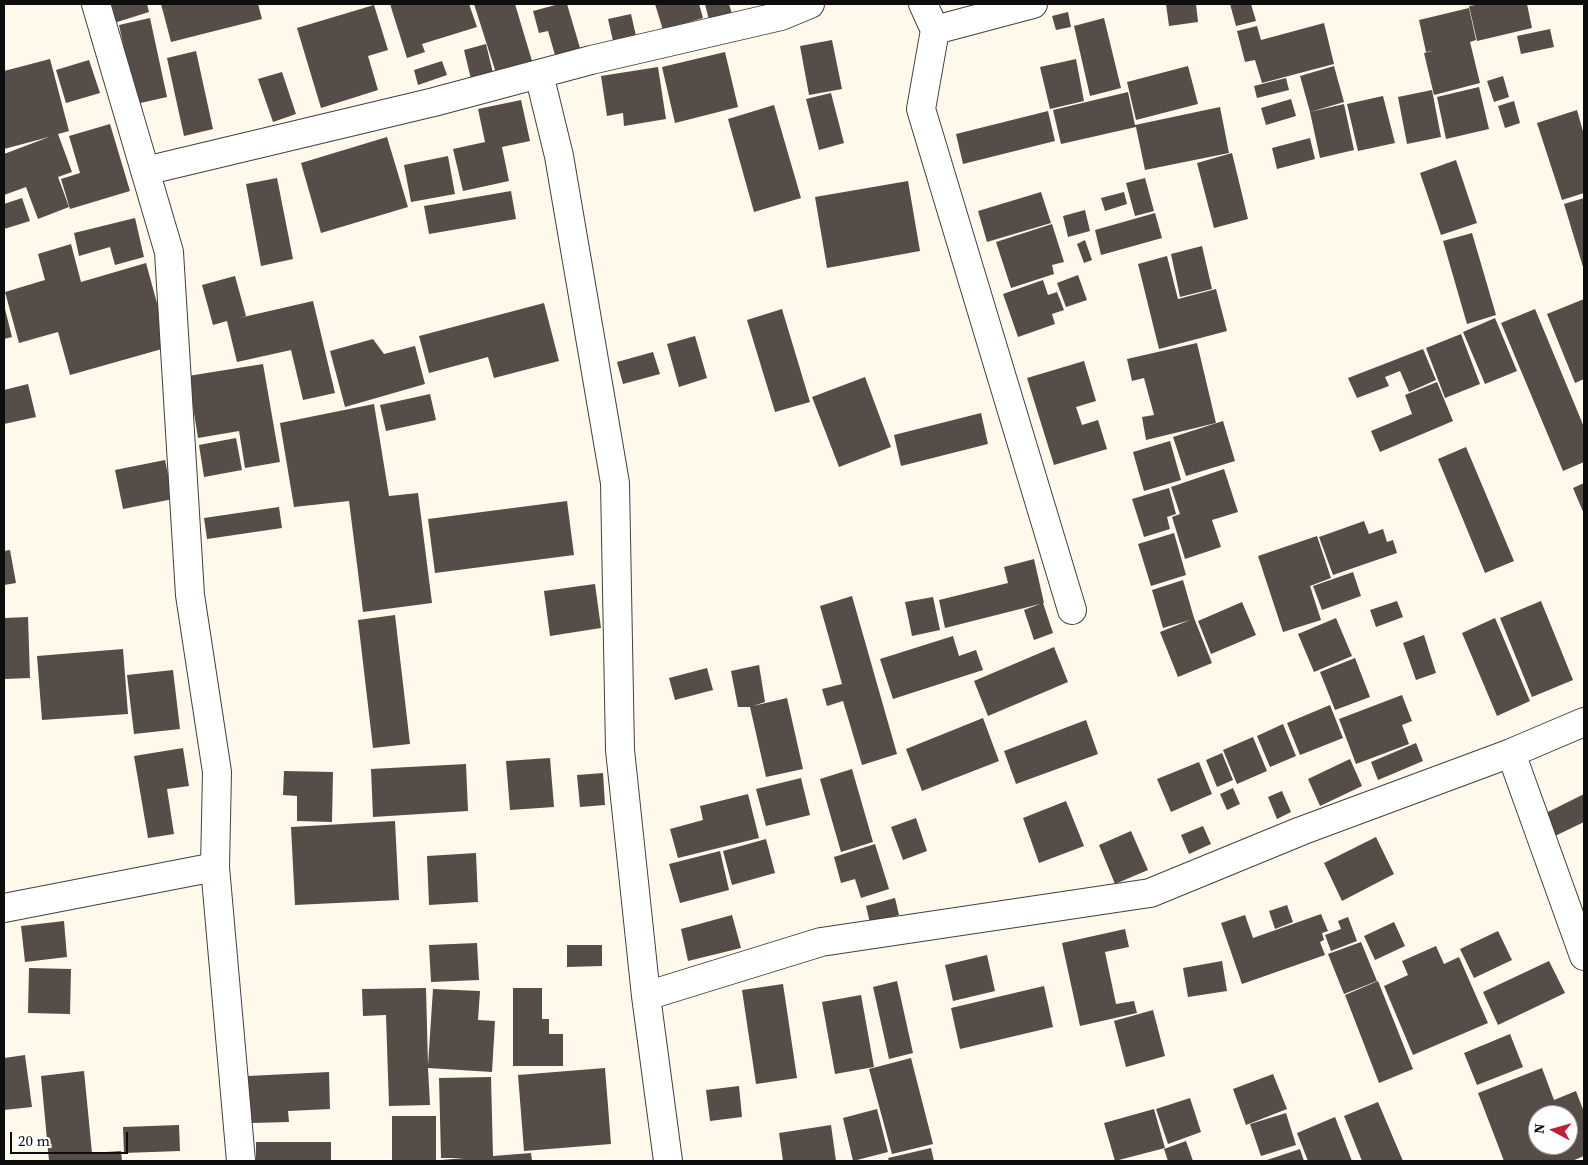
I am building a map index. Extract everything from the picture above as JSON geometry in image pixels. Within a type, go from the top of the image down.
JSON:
[{"type":"street","points":[[96,4],[169,252],[190,595],[217,772],[215,867],[241,1161]]},
{"type":"street","points":[[145,171],[424,104],[591,60],[781,16],[810,4]]},
{"type":"street","points":[[923,4],[936,30],[921,109],[1072,610]]},
{"type":"street","points":[[936,30],[1033,4]]},
{"type":"street","points":[[539,74],[559,156],[615,483],[620,750],[646,996],[668,1161]]},
{"type":"street","points":[[646,996],[821,942],[1150,893],[1301,831],[1511,753],[1584,722]]},
{"type":"street","points":[[1511,753],[1584,956]]},
{"type":"street","points":[[4,908],[215,867]]},
{"type":"building","points":[[109,4],[147,4],[149,12],[114,23]]},
{"type":"building","points":[[161,4],[258,4],[262,19],[171,42]]},
{"type":"building","points":[[390,4],[469,4],[477,27],[422,44],[425,52],[407,58]]},
{"type":"building","points":[[474,4],[515,4],[532,61],[496,73]]},
{"type":"building","points":[[559,4],[567,4],[580,48],[555,55],[548,31],[539,33],[533,11]]},
{"type":"building","points":[[655,4],[699,4],[703,18],[663,30]]},
{"type":"building","points":[[705,4],[729,4],[732,14],[709,20]]},
{"type":"building","points":[[1166,4],[1196,4],[1198,22],[1169,26]]},
{"type":"building","points":[[1230,4],[1251,4],[1256,21],[1236,26]]},
{"type":"building","points":[[1482,4],[1527,4],[1532,28],[1477,41],[1469,6]]},
{"type":"building","points":[[374,5],[388,50],[368,56],[378,90],[321,108],[297,28]]},
{"type":"building","points":[[1469,8],[1476,40],[1470,42],[1480,83],[1434,95],[1424,53],[1432,51],[1426,52],[1419,20]]},
{"type":"building","points":[[1068,12],[1071,27],[1056,30],[1052,16]]},
{"type":"building","points":[[631,14],[636,36],[613,41],[608,19]]},
{"type":"building","points":[[150,18],[167,97],[136,104],[119,25]]},
{"type":"building","points":[[1104,18],[1121,88],[1090,96],[1074,26]]},
{"type":"building","points":[[1324,23],[1334,64],[1262,83],[1255,60],[1245,62],[1237,31],[1257,26],[1261,40]]},
{"type":"building","points":[[1550,29],[1554,47],[1521,54],[1517,36]]},
{"type":"building","points":[[832,40],[842,89],[809,95],[800,46]]},
{"type":"building","points":[[486,44],[493,73],[471,79],[464,50]]},
{"type":"building","points":[[196,51],[213,129],[184,136],[167,58]]},
{"type":"building","points":[[725,52],[738,107],[675,123],[662,67]]},
{"type":"building","points":[[50,59],[69,131],[58,134],[72,172],[58,177],[69,207],[38,219],[26,187],[4,195],[4,154],[49,137],[4,149],[4,71]]},
{"type":"building","points":[[1076,59],[1084,101],[1050,109],[1040,67]]},
{"type":"building","points":[[89,60],[100,93],[66,103],[56,70]]},
{"type":"building","points":[[442,61],[447,75],[418,85],[414,70]]},
{"type":"building","points":[[1188,66],[1198,104],[1136,120],[1127,82]]},
{"type":"building","points":[[1334,66],[1344,102],[1310,112],[1300,76]]},
{"type":"building","points":[[658,67],[666,119],[624,126],[623,113],[607,116],[601,76]]},
{"type":"building","points":[[282,72],[296,114],[273,122],[258,79]]},
{"type":"building","points":[[1503,76],[1509,97],[1494,102],[1487,81]]},
{"type":"building","points":[[1286,78],[1289,90],[1257,98],[1254,86]]},
{"type":"building","points":[[1479,87],[1489,129],[1446,139],[1437,97]]},
{"type":"building","points":[[1432,90],[1441,137],[1407,144],[1398,97]]},
{"type":"building","points":[[1128,92],[1135,125],[1220,107],[1229,153],[1145,170],[1136,127],[1061,144],[1053,110]]},
{"type":"building","points":[[831,93],[844,143],[819,150],[806,99]]},
{"type":"building","points":[[1383,96],[1395,143],[1358,151],[1347,104]]},
{"type":"building","points":[[1291,99],[1296,116],[1266,125],[1261,108]]},
{"type":"building","points":[[521,100],[530,141],[502,147],[509,181],[463,191],[453,149],[485,142],[478,109]]},
{"type":"building","points":[[1514,101],[1520,123],[1505,128],[1498,106]]},
{"type":"building","points":[[1344,104],[1354,150],[1320,158],[1310,112]]},
{"type":"building","points":[[774,105],[801,198],[754,212],[728,119]]},
{"type":"building","points":[[1577,110],[1584,135],[1584,193],[1562,200],[1537,123]]},
{"type":"building","points":[[1048,111],[1055,141],[963,164],[956,134]]},
{"type":"building","points":[[110,124],[130,191],[70,209],[61,179],[80,173],[69,136]]},
{"type":"building","points":[[387,137],[408,207],[321,233],[301,163]]},
{"type":"building","points":[[1310,138],[1315,159],[1277,169],[1272,148]]},
{"type":"building","points":[[1232,153],[1248,219],[1214,228],[1197,163]]},
{"type":"building","points":[[448,156],[455,194],[411,202],[404,165]]},
{"type":"building","points":[[1456,160],[1477,223],[1441,235],[1420,173]]},
{"type":"building","points":[[277,178],[293,259],[261,266],[246,184]]},
{"type":"building","points":[[1145,178],[1154,211],[1135,216],[1126,183]]},
{"type":"building","points":[[908,181],[920,251],[827,268],[815,197]]},
{"type":"building","points":[[511,191],[516,219],[429,234],[424,206]]},
{"type":"building","points":[[1041,192],[1051,223],[987,242],[978,211]]},
{"type":"building","points":[[1124,192],[1127,204],[1105,211],[1101,198]]},
{"type":"building","points":[[22,198],[30,221],[4,229],[4,204]]},
{"type":"building","points":[[1584,198],[1584,267],[1583,267],[1564,204]]},
{"type":"building","points":[[1085,210],[1090,231],[1068,237],[1063,216]]},
{"type":"building","points":[[1155,213],[1162,238],[1101,255],[1095,230]]},
{"type":"building","points":[[135,218],[144,257],[115,265],[110,247],[79,256],[74,233]]},
{"type":"building","points":[[1052,224],[1064,262],[1052,265],[1054,274],[1011,288],[996,242]]},
{"type":"building","points":[[1472,233],[1496,315],[1467,324],[1443,241]]},
{"type":"building","points":[[1085,240],[1092,260],[1084,263],[1077,244]]},
{"type":"building","points":[[71,244],[81,282],[146,263],[169,347],[70,375],[58,332],[19,343],[5,292],[45,280],[38,254]]},
{"type":"building","points":[[1202,246],[1212,289],[1180,297],[1171,254]]},
{"type":"building","points":[[1167,256],[1178,299],[1216,289],[1227,331],[1159,349],[1138,264]]},
{"type":"building","points":[[1078,275],[1087,300],[1066,307],[1057,283]]},
{"type":"building","points":[[235,276],[246,316],[239,318],[313,301],[335,393],[303,400],[291,350],[237,362],[227,321],[213,325],[202,285]]},
{"type":"building","points":[[1043,280],[1048,295],[1057,292],[1064,310],[1052,314],[1055,324],[1018,337],[1003,294]]},
{"type":"building","points":[[1584,299],[1584,379],[1575,383],[1547,314]]},
{"type":"building","points":[[544,303],[559,361],[494,378],[488,357],[429,373],[419,336]]},
{"type":"building","points":[[4,305],[12,337],[4,339]]},
{"type":"building","points":[[782,309],[810,402],[775,412],[747,320]]},
{"type":"building","points":[[1535,309],[1584,427],[1584,462],[1563,471],[1501,323]]},
{"type":"building","points":[[1495,318],[1517,371],[1485,384],[1463,332]]},
{"type":"building","points":[[1461,334],[1480,384],[1445,398],[1426,348]]},
{"type":"building","points":[[695,336],[707,378],[679,387],[667,344]]},
{"type":"building","points":[[373,339],[384,354],[415,346],[425,384],[345,407],[330,351]]},
{"type":"building","points":[[1197,343],[1216,423],[1146,440],[1142,417],[1154,415],[1144,378],[1132,381],[1127,359]]},
{"type":"building","points":[[1423,349],[1436,380],[1409,392],[1400,371],[1385,377],[1389,386],[1357,398],[1348,378]]},
{"type":"building","points":[[653,352],[660,374],[623,384],[617,362]]},
{"type":"building","points":[[1084,361],[1096,401],[1076,407],[1082,425],[1098,420],[1107,449],[1054,465],[1027,378]]},
{"type":"building","points":[[263,364],[280,462],[245,468],[239,431],[198,438],[188,376]]},
{"type":"building","points":[[865,377],[891,447],[839,467],[812,397]]},
{"type":"building","points":[[1437,382],[1453,421],[1380,452],[1371,431],[1412,414],[1405,395]]},
{"type":"building","points":[[28,384],[36,417],[4,424],[4,390]]},
{"type":"building","points":[[430,394],[436,420],[386,431],[380,405]]},
{"type":"building","points":[[374,404],[389,496],[418,493],[432,603],[363,612],[349,501],[294,507],[280,423]]},
{"type":"building","points":[[981,413],[988,444],[901,466],[894,435]]},
{"type":"building","points":[[1223,421],[1235,461],[1186,476],[1173,437]]},
{"type":"building","points":[[236,438],[242,470],[204,477],[199,445]]},
{"type":"building","points":[[1170,441],[1181,480],[1144,491],[1133,452]]},
{"type":"building","points":[[1466,447],[1514,561],[1485,573],[1438,459]]},
{"type":"building","points":[[165,460],[173,499],[123,509],[115,470]]},
{"type":"building","points":[[1224,469],[1238,512],[1212,520],[1221,547],[1185,559],[1172,517],[1180,514],[1171,487]]},
{"type":"building","points":[[1584,483],[1584,514],[1573,488]]},
{"type":"building","points":[[1169,488],[1176,514],[1167,517],[1170,529],[1144,537],[1132,499]]},
{"type":"building","points":[[567,501],[574,555],[435,573],[428,519]]},
{"type":"building","points":[[279,507],[282,528],[207,539],[204,518]]},
{"type":"building","points":[[1364,521],[1369,534],[1383,529],[1387,542],[1393,540],[1397,553],[1333,575],[1319,537]]},
{"type":"building","points":[[1174,533],[1186,575],[1151,586],[1138,544]]},
{"type":"building","points":[[1317,536],[1331,578],[1310,586],[1321,620],[1283,632],[1258,556]]},
{"type":"building","points":[[10,550],[16,583],[4,585],[4,551]]},
{"type":"building","points":[[1034,559],[1043,603],[1053,633],[1034,640],[1024,610],[1040,604],[945,628],[939,600],[1008,583],[1004,567]]},
{"type":"building","points":[[1353,572],[1361,596],[1322,610],[1313,586]]},
{"type":"building","points":[[1183,580],[1194,618],[1212,663],[1178,677],[1160,632],[1190,620],[1163,628],[1152,590]]},
{"type":"building","points":[[595,584],[601,628],[550,636],[544,591]]},
{"type":"building","points":[[852,596],[897,754],[862,765],[843,701],[827,706],[822,689],[842,684],[820,606]]},
{"type":"building","points":[[933,597],[940,630],[912,636],[905,602]]},
{"type":"building","points":[[1397,601],[1403,617],[1376,627],[1370,610]]},
{"type":"building","points":[[1541,601],[1573,680],[1532,697],[1500,618]]},
{"type":"building","points":[[1242,602],[1256,635],[1211,654],[1198,621]]},
{"type":"building","points":[[395,615],[410,744],[373,748],[358,620]]},
{"type":"building","points":[[28,617],[30,678],[4,679],[4,618]]},
{"type":"building","points":[[1336,618],[1352,656],[1314,672],[1298,634]]},
{"type":"building","points":[[1495,618],[1530,701],[1497,716],[1462,633]]},
{"type":"building","points":[[1424,635],[1436,673],[1416,680],[1403,643]]},
{"type":"building","points":[[953,636],[959,656],[976,650],[983,670],[893,699],[880,659]]},
{"type":"building","points":[[1054,647],[1068,682],[988,716],[974,681]]},
{"type":"building","points":[[123,649],[128,714],[42,720],[37,656]]},
{"type":"building","points":[[1355,658],[1370,697],[1335,710],[1320,672]]},
{"type":"building","points":[[759,665],[765,702],[753,706],[787,698],[803,769],[766,777],[750,707],[738,707],[731,671]]},
{"type":"building","points":[[707,668],[713,690],[675,700],[669,678]]},
{"type":"building","points":[[173,670],[180,729],[134,734],[127,675]]},
{"type":"building","points":[[1402,695],[1412,721],[1402,725],[1409,744],[1356,764],[1339,719]]},
{"type":"building","points":[[1330,705],[1343,738],[1300,755],[1287,723]]},
{"type":"building","points":[[983,718],[999,761],[922,791],[906,749]]},
{"type":"building","points":[[1086,720],[1098,754],[1016,784],[1004,751]]},
{"type":"building","points":[[1283,724],[1296,756],[1270,767],[1257,736]]},
{"type":"building","points":[[1253,737],[1267,771],[1237,784],[1223,750]]},
{"type":"building","points":[[1416,743],[1423,761],[1378,780],[1371,762]]},
{"type":"building","points":[[183,748],[189,786],[167,789],[174,834],[148,838],[134,756]]},
{"type":"building","points":[[1222,753],[1233,780],[1217,787],[1206,760]]},
{"type":"building","points":[[550,758],[554,807],[510,810],[506,761]]},
{"type":"building","points":[[1350,759],[1362,786],[1320,806],[1308,779]]},
{"type":"building","points":[[1199,762],[1212,794],[1171,812],[1157,779]]},
{"type":"building","points":[[466,764],[468,811],[373,817],[371,769]]},
{"type":"building","points":[[852,769],[873,842],[841,852],[820,779]]},
{"type":"building","points":[[284,771],[333,772],[332,822],[297,821],[297,796],[283,795]]},
{"type":"building","points":[[603,773],[605,805],[580,807],[577,775]]},
{"type":"building","points":[[801,778],[810,815],[766,826],[756,789]]},
{"type":"building","points":[[1233,788],[1240,804],[1227,810],[1220,794]]},
{"type":"building","points":[[1282,791],[1291,812],[1277,819],[1268,797]]},
{"type":"building","points":[[748,794],[759,838],[678,858],[670,829],[703,820],[700,806]]},
{"type":"building","points":[[1584,794],[1584,822],[1555,836],[1544,814]]},
{"type":"building","points":[[1066,801],[1084,846],[1039,863],[1023,818]]},
{"type":"building","points":[[916,818],[927,851],[903,860],[891,827]]},
{"type":"building","points":[[395,821],[399,900],[295,905],[291,827]]},
{"type":"building","points":[[1203,826],[1211,844],[1189,854],[1181,835]]},
{"type":"building","points":[[1131,831],[1148,870],[1115,884],[1099,845]]},
{"type":"building","points":[[1376,837],[1394,874],[1342,901],[1324,863]]},
{"type":"building","points":[[766,839],[775,873],[732,885],[723,851]]},
{"type":"building","points":[[875,844],[889,889],[861,898],[855,879],[841,883],[834,857]]},
{"type":"building","points":[[720,851],[729,890],[680,903],[669,864]]},
{"type":"building","points":[[476,853],[478,902],[429,905],[427,856]]},
{"type":"building","points":[[895,898],[899,915],[870,923],[866,906]]},
{"type":"building","points":[[1287,905],[1293,922],[1275,929],[1269,911]]},
{"type":"building","points":[[1321,914],[1328,931],[1322,933],[1324,940],[1320,942],[1325,955],[1242,984],[1221,923],[1245,915],[1253,938]]},
{"type":"building","points":[[732,915],[741,948],[688,961],[681,929]]},
{"type":"building","points":[[1348,917],[1357,941],[1331,951],[1325,935],[1341,929],[1338,921]]},
{"type":"building","points":[[64,921],[67,957],[25,962],[21,926]]},
{"type":"building","points":[[1394,922],[1405,946],[1375,960],[1364,936]]},
{"type":"building","points":[[1125,929],[1129,947],[1105,952],[1116,1004],[1134,1001],[1137,1013],[1080,1026],[1062,943]]},
{"type":"building","points":[[1498,931],[1512,960],[1474,978],[1460,949]]},
{"type":"building","points":[[1361,942],[1377,981],[1344,994],[1328,954]]},
{"type":"building","points":[[477,943],[479,980],[431,982],[429,945]]},
{"type":"building","points":[[567,945],[602,945],[602,966],[567,967]]},
{"type":"building","points":[[1436,946],[1444,964],[1459,957],[1488,1023],[1413,1055],[1384,986],[1408,975],[1402,961]]},
{"type":"building","points":[[987,955],[995,991],[953,1001],[945,965]]},
{"type":"building","points":[[1222,961],[1227,991],[1188,997],[1183,968]]},
{"type":"building","points":[[1549,961],[1565,993],[1498,1025],[1483,992]]},
{"type":"building","points":[[29,968],[71,969],[70,1014],[28,1013]]},
{"type":"building","points":[[897,981],[913,1053],[889,1059],[873,987]]},
{"type":"building","points":[[1378,981],[1413,1069],[1379,1083],[1345,995]]},
{"type":"building","points":[[783,984],[797,1078],[756,1084],[742,990]]},
{"type":"building","points":[[1044,986],[1053,1027],[960,1049],[951,1008]]},
{"type":"building","points":[[426,988],[428,1065],[433,989],[480,991],[478,1020],[495,1021],[492,1072],[428,1068],[430,1105],[389,1106],[386,1015],[363,1016],[362,989]]},
{"type":"building","points":[[513,988],[542,988],[542,1019],[549,1019],[549,1034],[563,1034],[563,1066],[513,1066]]},
{"type":"building","points":[[861,995],[874,1067],[835,1074],[822,1002]]},
{"type":"building","points":[[1153,1010],[1165,1056],[1126,1067],[1114,1021]]},
{"type":"building","points":[[1510,1034],[1523,1067],[1477,1085],[1464,1053]]},
{"type":"building","points":[[25,1055],[32,1107],[4,1110],[4,1058]]},
{"type":"building","points":[[911,1058],[933,1144],[892,1154],[869,1069]]},
{"type":"building","points":[[605,1068],[611,1144],[524,1151],[518,1075]]},
{"type":"building","points":[[1542,1068],[1554,1100],[1576,1091],[1584,1112],[1584,1156],[1572,1161],[1504,1161],[1478,1093]]},
{"type":"building","points":[[84,1071],[92,1153],[121,1151],[122,1161],[49,1161],[41,1076]]},
{"type":"building","points":[[329,1072],[330,1109],[288,1111],[289,1122],[251,1123],[248,1076]]},
{"type":"building","points":[[1273,1074],[1287,1109],[1246,1125],[1233,1089]]},
{"type":"building","points":[[491,1077],[493,1156],[531,1153],[532,1161],[441,1161],[464,1158],[441,1158],[439,1078]]},
{"type":"building","points":[[739,1086],[742,1117],[710,1121],[706,1090]]},
{"type":"building","points":[[1190,1098],[1201,1132],[1168,1144],[1156,1109]]},
{"type":"building","points":[[1378,1102],[1403,1161],[1362,1161],[1344,1116]]},
{"type":"building","points":[[877,1109],[888,1152],[853,1161],[843,1118]]},
{"type":"building","points":[[1154,1109],[1165,1148],[1115,1161],[1104,1123]]},
{"type":"building","points":[[1286,1113],[1296,1145],[1261,1156],[1250,1124]]},
{"type":"building","points":[[392,1116],[436,1116],[436,1161],[392,1161]]},
{"type":"building","points":[[1335,1117],[1352,1161],[1308,1161],[1297,1133]]},
{"type":"building","points":[[179,1125],[180,1151],[124,1153],[123,1127]]},
{"type":"building","points":[[831,1125],[836,1161],[783,1161],[779,1133]]},
{"type":"building","points":[[1186,1141],[1193,1161],[1168,1161],[1164,1149]]},
{"type":"building","points":[[256,1142],[331,1142],[331,1161],[256,1161]]},
{"type":"building","points":[[931,1148],[934,1161],[889,1161],[888,1158]]},
{"type":"building","points":[[1300,1149],[1304,1161],[1264,1161]]}]
